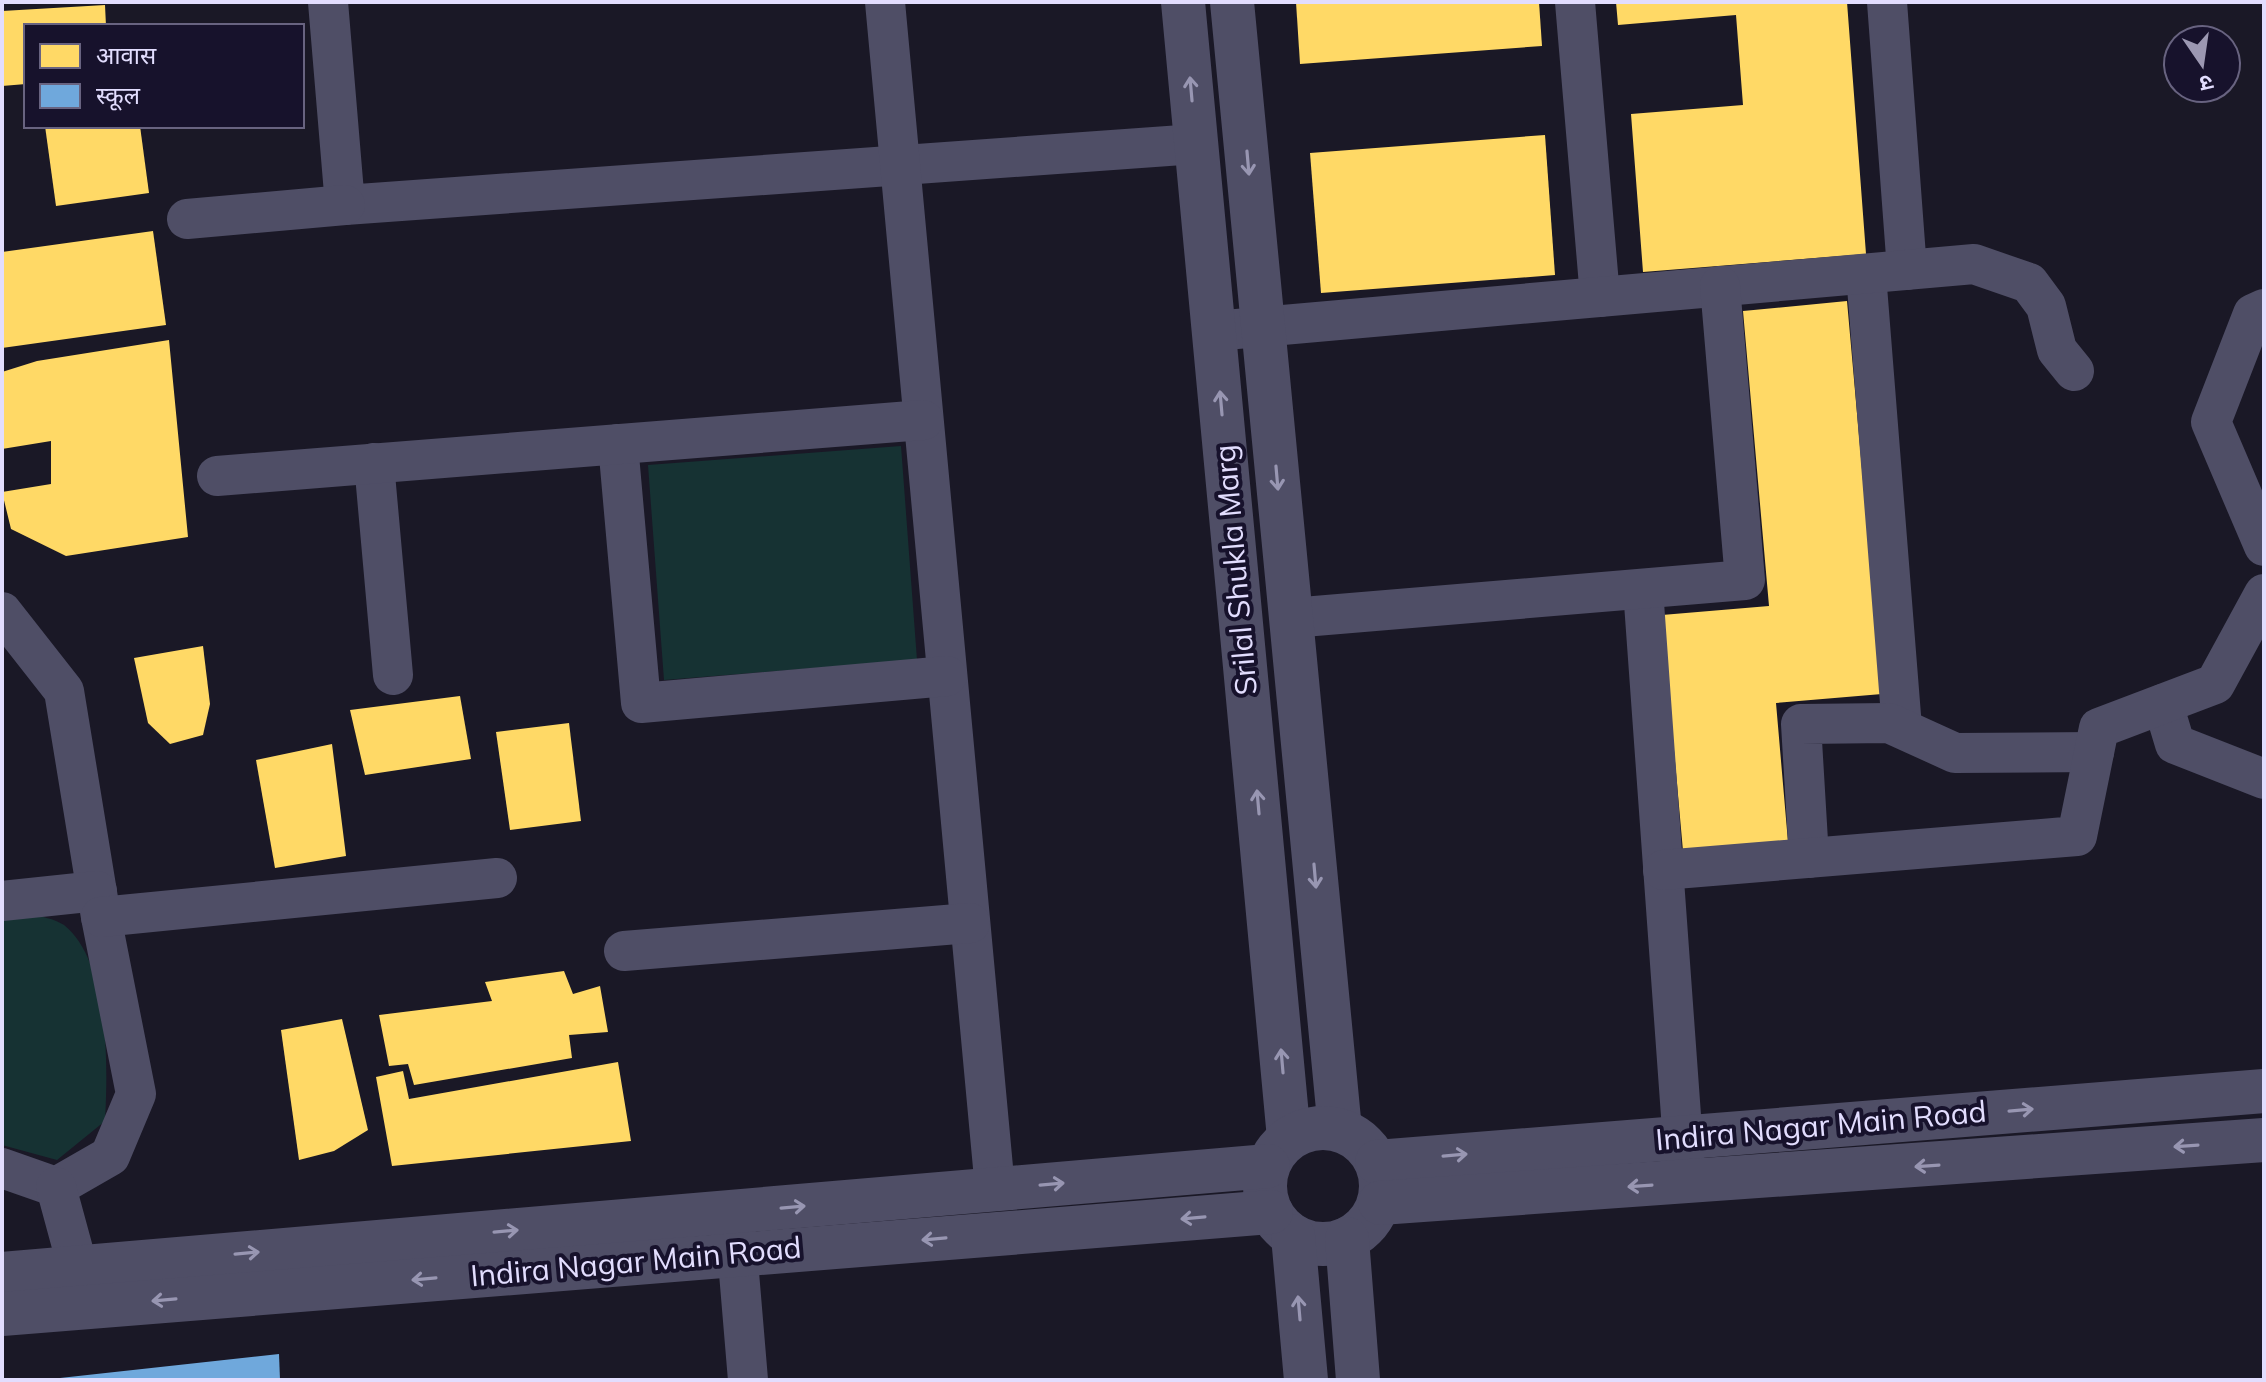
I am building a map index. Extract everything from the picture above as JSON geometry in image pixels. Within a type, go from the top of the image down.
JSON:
[{"type":"street","points":[[328,2],[345,205]]},
{"type":"street","points":[[885,2],[995,1189]]},
{"type":"street","name":"Srilal Shukla Marg","points":[[1183,2],[1214,331],[1278,1152]]},
{"type":"street","name":"Srilal Shukla Marg","points":[[1232,2],[1340,1130]]},
{"type":"street","points":[[1575,2],[1600,297]]},
{"type":"street","points":[[1887,2],[1907,270]]},
{"type":"street","points":[[187,219],[1196,144]]},
{"type":"street","points":[[1214,331],[1974,264],[2029,283],[2046,306],[2057,350],[2074,371]]},
{"type":"street","points":[[1866,274],[1902,728]]},
{"type":"street","points":[[1291,618],[1745,580],[1720,286]]},
{"type":"street","points":[[2264,309],[2253,314],[2211,422],[2264,546]]},
{"type":"street","points":[[217,476],[923,420]]},
{"type":"street","points":[[618,444],[641,703],[947,676]]},
{"type":"street","points":[[374,463],[393,675]]},
{"type":"street","points":[[1643,589],[1686,1183]]},
{"type":"street","points":[[1663,870],[2077,836],[2099,728],[2215,684],[2264,594]]},
{"type":"street","points":[[2,612],[64,691],[99,904],[136,1094],[110,1156],[56,1187],[2,1168]]},
{"type":"street","points":[[2163,704],[2175,744],[2264,779]]},
{"type":"street","points":[[1809,858],[1801,724],[1889,723],[1955,753],[2094,752]]},
{"type":"street","points":[[2,901],[99,904],[497,878]]},
{"type":"street","points":[[624,951],[970,923]]},
{"type":"street","name":"Indira Nagar Main Road","points":[[1379,1182],[1683,1137],[2264,1091]]},
{"type":"street","points":[[1282,1224],[1327,1244],[1347,1239],[1367,1226],[1379,1182],[1363,1142],[1340,1130],[1313,1128],[1278,1152],[1265,1193],[1282,1224],[1306,1380]]},
{"type":"street","name":"Indira Nagar Main Road","points":[[1379,1182],[1686,1183],[2264,1140]]},
{"type":"street","name":"Indira Nagar Main Road","points":[[2,1274],[995,1189],[1278,1152]]},
{"type":"street","points":[[56,1187],[78,1268]]},
{"type":"street","points":[[734,1212],[748,1380]]},
{"type":"street","name":"Indira Nagar Main Road","points":[[2,1314],[738,1254],[1282,1224]]},
{"type":"street","points":[[1347,1239],[1358,1380]]},
{"type":"green space","points":[[901,446],[917,660],[664,680],[648,465]]},
{"type":"green space","points":[[28,913],[64,925],[79,942],[98,989],[103,1017],[105,1121],[57,1160],[2,1145],[2,919]]},
{"type":"building: आवास","points":[[1296,2],[1539,2],[1542,46],[1300,64]]},
{"type":"building: आवास","points":[[1616,2],[1847,2],[1866,254],[1643,272],[1631,114],[1743,105],[1736,15],[1618,25]]},
{"type":"building: आवास","points":[[105,5],[106,24],[24,24],[24,84],[2,86],[2,11]]},
{"type":"building: आवास","points":[[45,128],[140,128],[149,193],[56,206]]},
{"type":"building: आवास","points":[[1545,135],[1555,275],[1321,293],[1310,153]]},
{"type":"building: आवास","points":[[153,231],[166,325],[2,348],[2,252]]},
{"type":"building: आवास","points":[[1847,301],[1882,694],[1776,703],[1788,842],[1683,851],[1662,615],[1769,606],[1743,311]]},
{"type":"building: आवास","points":[[169,340],[188,537],[66,556],[11,529],[2,492],[51,484],[51,441],[2,449],[2,372],[37,361]]},
{"type":"building: आवास","points":[[203,646],[210,704],[203,735],[170,744],[148,723],[134,658]]},
{"type":"building: आवास","points":[[460,696],[471,759],[365,775],[350,710]]},
{"type":"building: आवास","points":[[569,723],[581,821],[510,830],[496,732]]},
{"type":"building: आवास","points":[[332,744],[346,856],[275,868],[256,760]]},
{"type":"building: आवास","points":[[564,971],[573,994],[600,986],[608,1032],[569,1035],[572,1058],[414,1085],[408,1064],[389,1066],[379,1015],[492,1001],[485,982]]},
{"type":"building: आवास","points":[[342,1019],[368,1130],[334,1151],[299,1160],[281,1030]]},
{"type":"building: आवास","points":[[618,1062],[631,1141],[392,1166],[376,1077],[403,1071],[409,1099]]},
{"type":"building: स्कूल","points":[[279,1354],[280,1380],[60,1380],[60,1378]]}]
